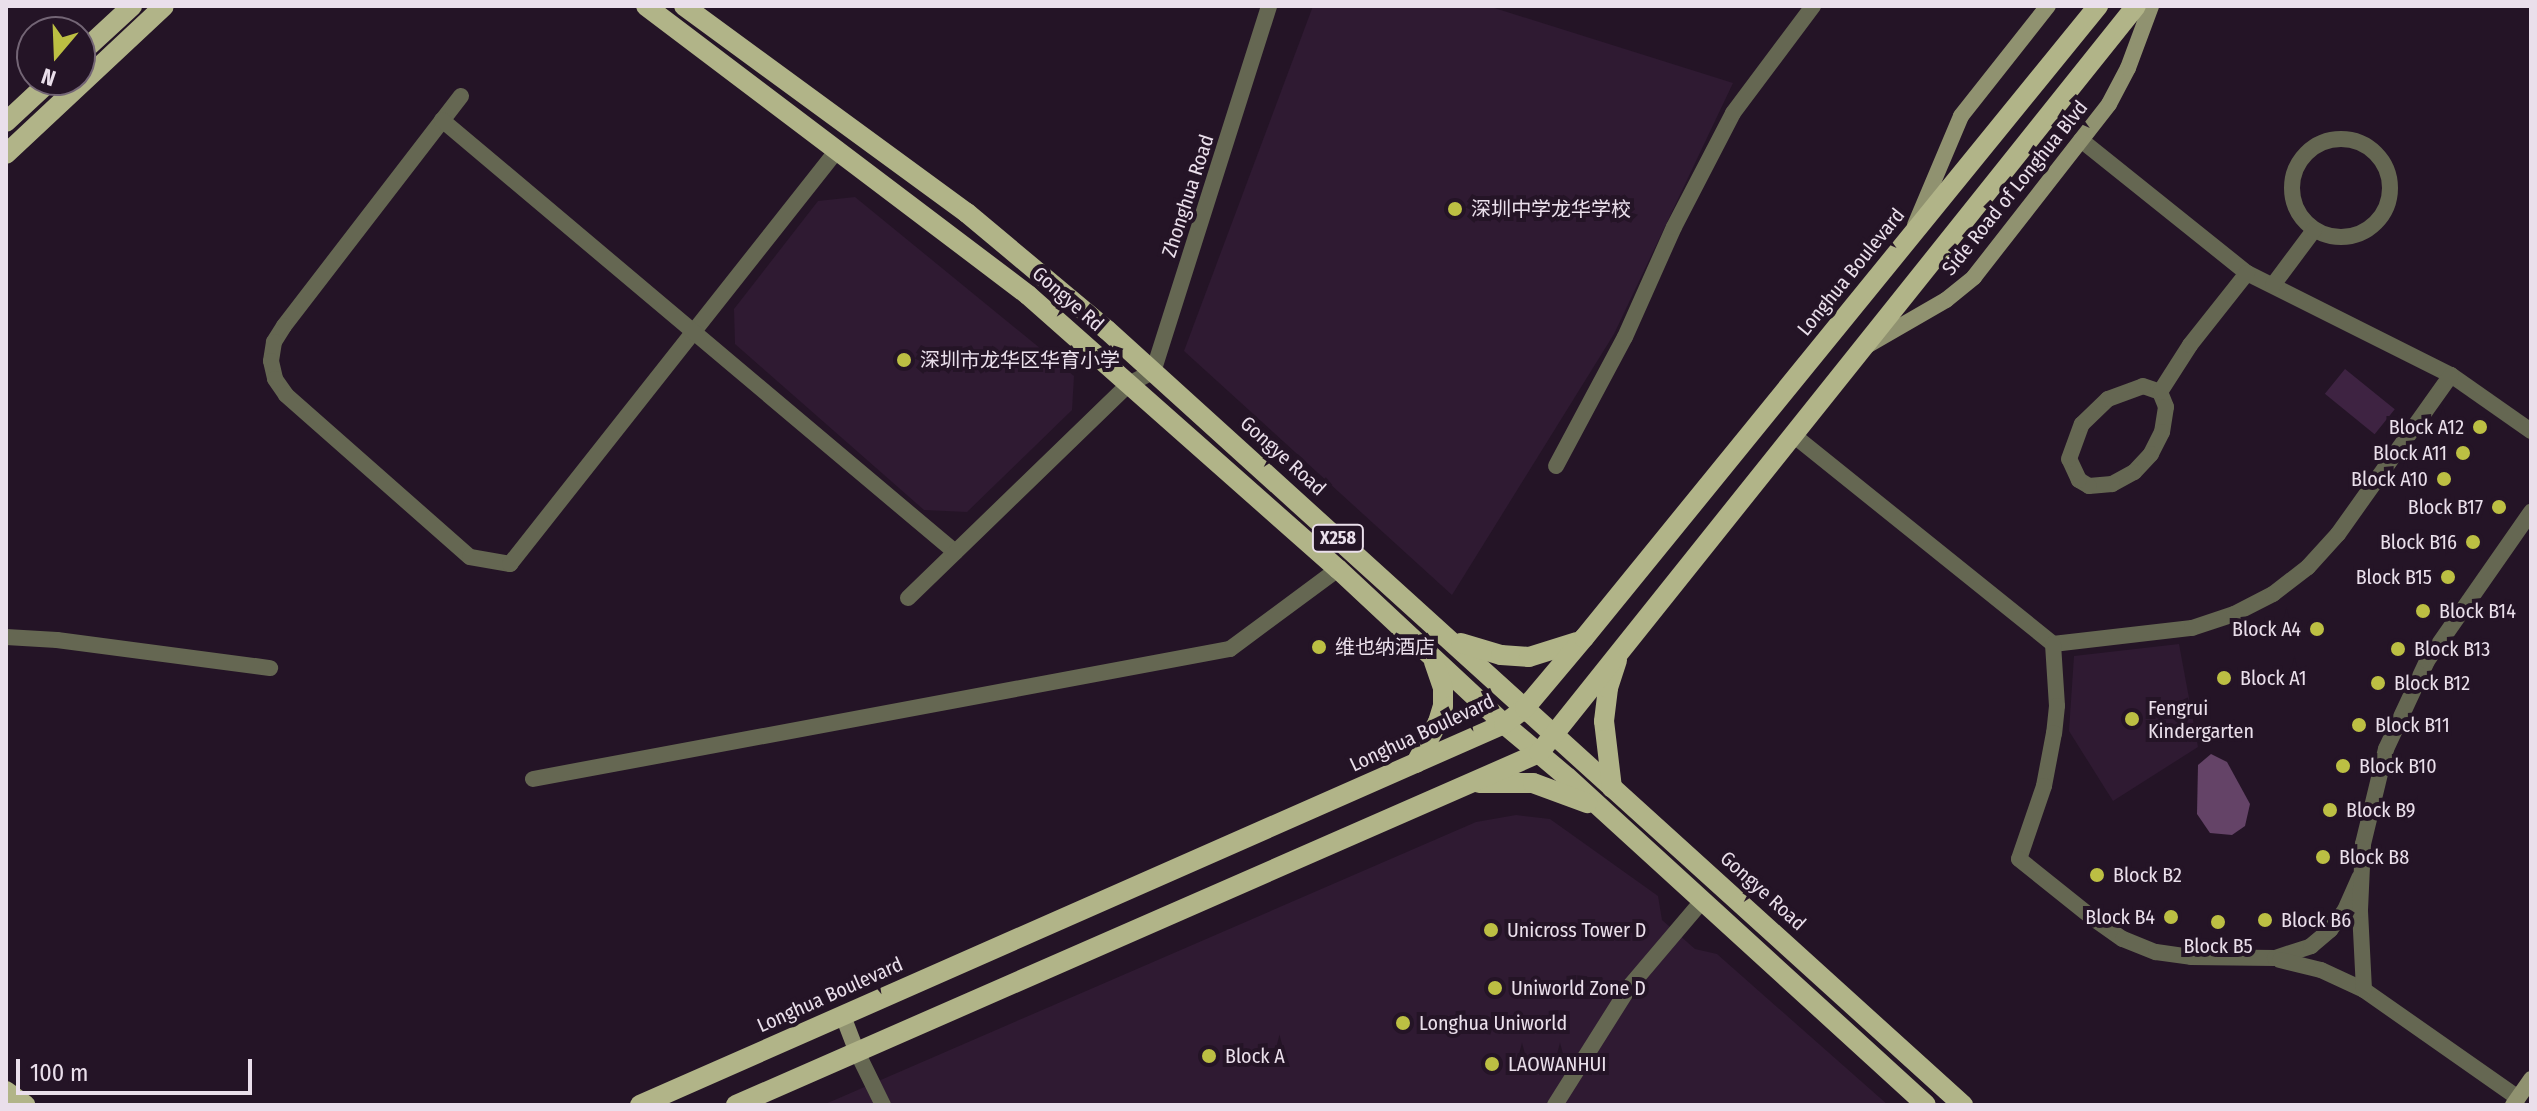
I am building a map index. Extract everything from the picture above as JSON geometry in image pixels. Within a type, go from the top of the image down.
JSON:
[{"type":"main road","points":[[6,154],[164,6]]},
{"type":"main road","name":"Gongye Rd","points":[[646,6],[1028,295],[1338,569],[1504,724]]},
{"type":"main road","name":"Gongye Road","points":[[684,6],[967,213],[1153,372],[1963,1105]]},
{"type":"main road","points":[[1910,237],[1961,116],[2048,6]]},
{"type":"main road","name":"Longhua Boulevard","points":[[640,1105],[1504,724],[1525,708],[1584,638],[2098,6]]},
{"type":"main road","points":[[736,1105],[1539,753],[2136,6]]},
{"type":"main road","name":"Side Road of Longhua Blvd","points":[[1859,349],[1905,326],[1974,277],[2119,88],[2151,6]]},
{"type":"main road","points":[[96,37],[122,9]]},
{"type":"main road","points":[[6,122],[34,96]]},
{"type":"main road","points":[[1447,636],[1485,652],[1513,657],[1555,651],[1584,638]]},
{"type":"main road","points":[[1612,788],[1604,735],[1605,713],[1608,688],[1625,642]]},
{"type":"main road","points":[[1416,763],[1431,737],[1443,706],[1440,674],[1430,655]]},
{"type":"main road","name":"X258","points":[[1504,724],[1620,825],[1926,1105]]},
{"type":"main road","points":[[1471,783],[1533,783],[1570,794],[1620,825]]},
{"type":"main road","points":[[843,1016],[857,1052]]},
{"type":"main road","points":[[2515,1101],[2531,1079]]},
{"type":"main road","points":[[6,1091],[25,1105]]},
{"type":"street","name":"Zhonghua Road","points":[[1153,372],[1269,6]]},
{"type":"street","points":[[1556,466],[1625,337],[1674,227],[1733,113],[1813,6]]},
{"type":"street","points":[[461,96],[278,334],[271,361],[275,379],[286,395],[470,557],[510,564],[838,149]]},
{"type":"street","points":[[442,120],[955,552]]},
{"type":"street","points":[[2330,139],[2349,139],[2368,146],[2382,159],[2390,177],[2390,197],[2384,215],[2370,229],[2352,237],[2332,237],[2314,230],[2300,217],[2292,199],[2292,179],[2299,161],[2312,147],[2330,139]]},
{"type":"street","points":[[2081,140],[2247,273],[2451,375],[2531,431]]},
{"type":"street","points":[[2273,285],[2314,230]]},
{"type":"street","points":[[2160,392],[2190,345],[2247,273]]},
{"type":"street","points":[[908,598],[1129,384],[1153,372]]},
{"type":"street","points":[[1792,434],[2053,644],[2192,628],[2234,614],[2273,594],[2308,567],[2338,534],[2451,375]]},
{"type":"street","points":[[2143,386],[2160,392],[2166,407],[2165,420],[2157,443],[2143,463],[2124,479],[2101,487],[2079,480],[2069,459],[2076,435],[2089,415],[2108,399],[2131,389],[2143,386]]},
{"type":"street","points":[[2364,990],[2360,877],[2376,780],[2397,719],[2427,661],[2531,512]]},
{"type":"street","points":[[533,779],[1230,649],[1338,569]]},
{"type":"street","points":[[6,637],[57,640],[270,668]]},
{"type":"street","points":[[2053,644],[2057,706],[2054,733],[2044,786],[2019,859],[2108,930],[2139,946],[2174,955],[2275,958],[2321,970],[2364,990],[2515,1101]]},
{"type":"street","points":[[2275,958],[2311,946],[2330,930],[2345,910],[2360,877]]},
{"type":"street","points":[[1555,1105],[1630,986],[1703,900]]},
{"type":"street","points":[[857,1052],[883,1105]]},
{"type":"shaded area","name":"深圳中学龙华学校","points":[[1313,6],[1488,6],[1733,83],[1614,334],[1452,595],[1184,351]]},
{"type":"shaded area","name":"深圳市龙华区华育小学","points":[[855,197],[1074,376],[1072,410],[967,512],[924,510],[735,344],[734,309],[818,201]]},
{"type":"shaded area","points":[[2345,369],[2395,409],[2375,434],[2325,394]]},
{"type":"shaded area","name":"Fengrui Kindergarten","points":[[2179,644],[2198,747],[2113,801],[2069,731],[2074,656]]},
{"type":"shaded area","points":[[2211,754],[2227,762],[2250,804],[2245,826],[2232,835],[2210,833],[2197,814],[2198,765]]},
{"type":"shaded area","name":"Longhua Uniworld","points":[[1516,815],[1550,819],[1658,896],[1662,920],[1695,949],[1717,954],[1888,1105],[823,1105],[1476,822]]},
{"type":"place","name":"深圳中学龙华学校","points":[[1455,209]]},
{"type":"place","name":"深圳市龙华区华育小学","points":[[904,360]]},
{"type":"place","name":"Block A12","points":[[2480,427]]},
{"type":"place","name":"Block A11","points":[[2463,453]]},
{"type":"place","name":"Block A10","points":[[2444,479]]},
{"type":"place","name":"Block B17","points":[[2499,507]]},
{"type":"place","name":"Block B16","points":[[2473,542]]},
{"type":"place","name":"Block B15","points":[[2448,577]]},
{"type":"place","name":"Block B14","points":[[2423,611]]},
{"type":"place","name":"Block A4","points":[[2317,629]]},
{"type":"place","name":"维也纳酒店","points":[[1319,647]]},
{"type":"place","name":"Block B13","points":[[2398,649]]},
{"type":"place","name":"Block A1","points":[[2224,678]]},
{"type":"place","name":"Block B12","points":[[2378,683]]},
{"type":"place","name":"Fengrui Kindergarten","points":[[2132,719]]},
{"type":"place","name":"Block B11","points":[[2359,725]]},
{"type":"place","name":"Block B10","points":[[2343,766]]},
{"type":"place","name":"Block B9","points":[[2330,810]]},
{"type":"place","name":"Block B8","points":[[2323,857]]},
{"type":"place","name":"Block B2","points":[[2097,875]]},
{"type":"place","name":"Block B4","points":[[2171,917]]},
{"type":"place","name":"Block B6","points":[[2265,920]]},
{"type":"place","name":"Block B5","points":[[2218,922]]},
{"type":"place","name":"Unicross Tower D","points":[[1491,930]]},
{"type":"place","name":"Uniworld Zone D","points":[[1495,988]]},
{"type":"place","name":"Longhua Uniworld","points":[[1403,1023]]},
{"type":"place","name":"Block A","points":[[1209,1056]]},
{"type":"place","name":"LAOWANHUI","points":[[1492,1064]]}]
